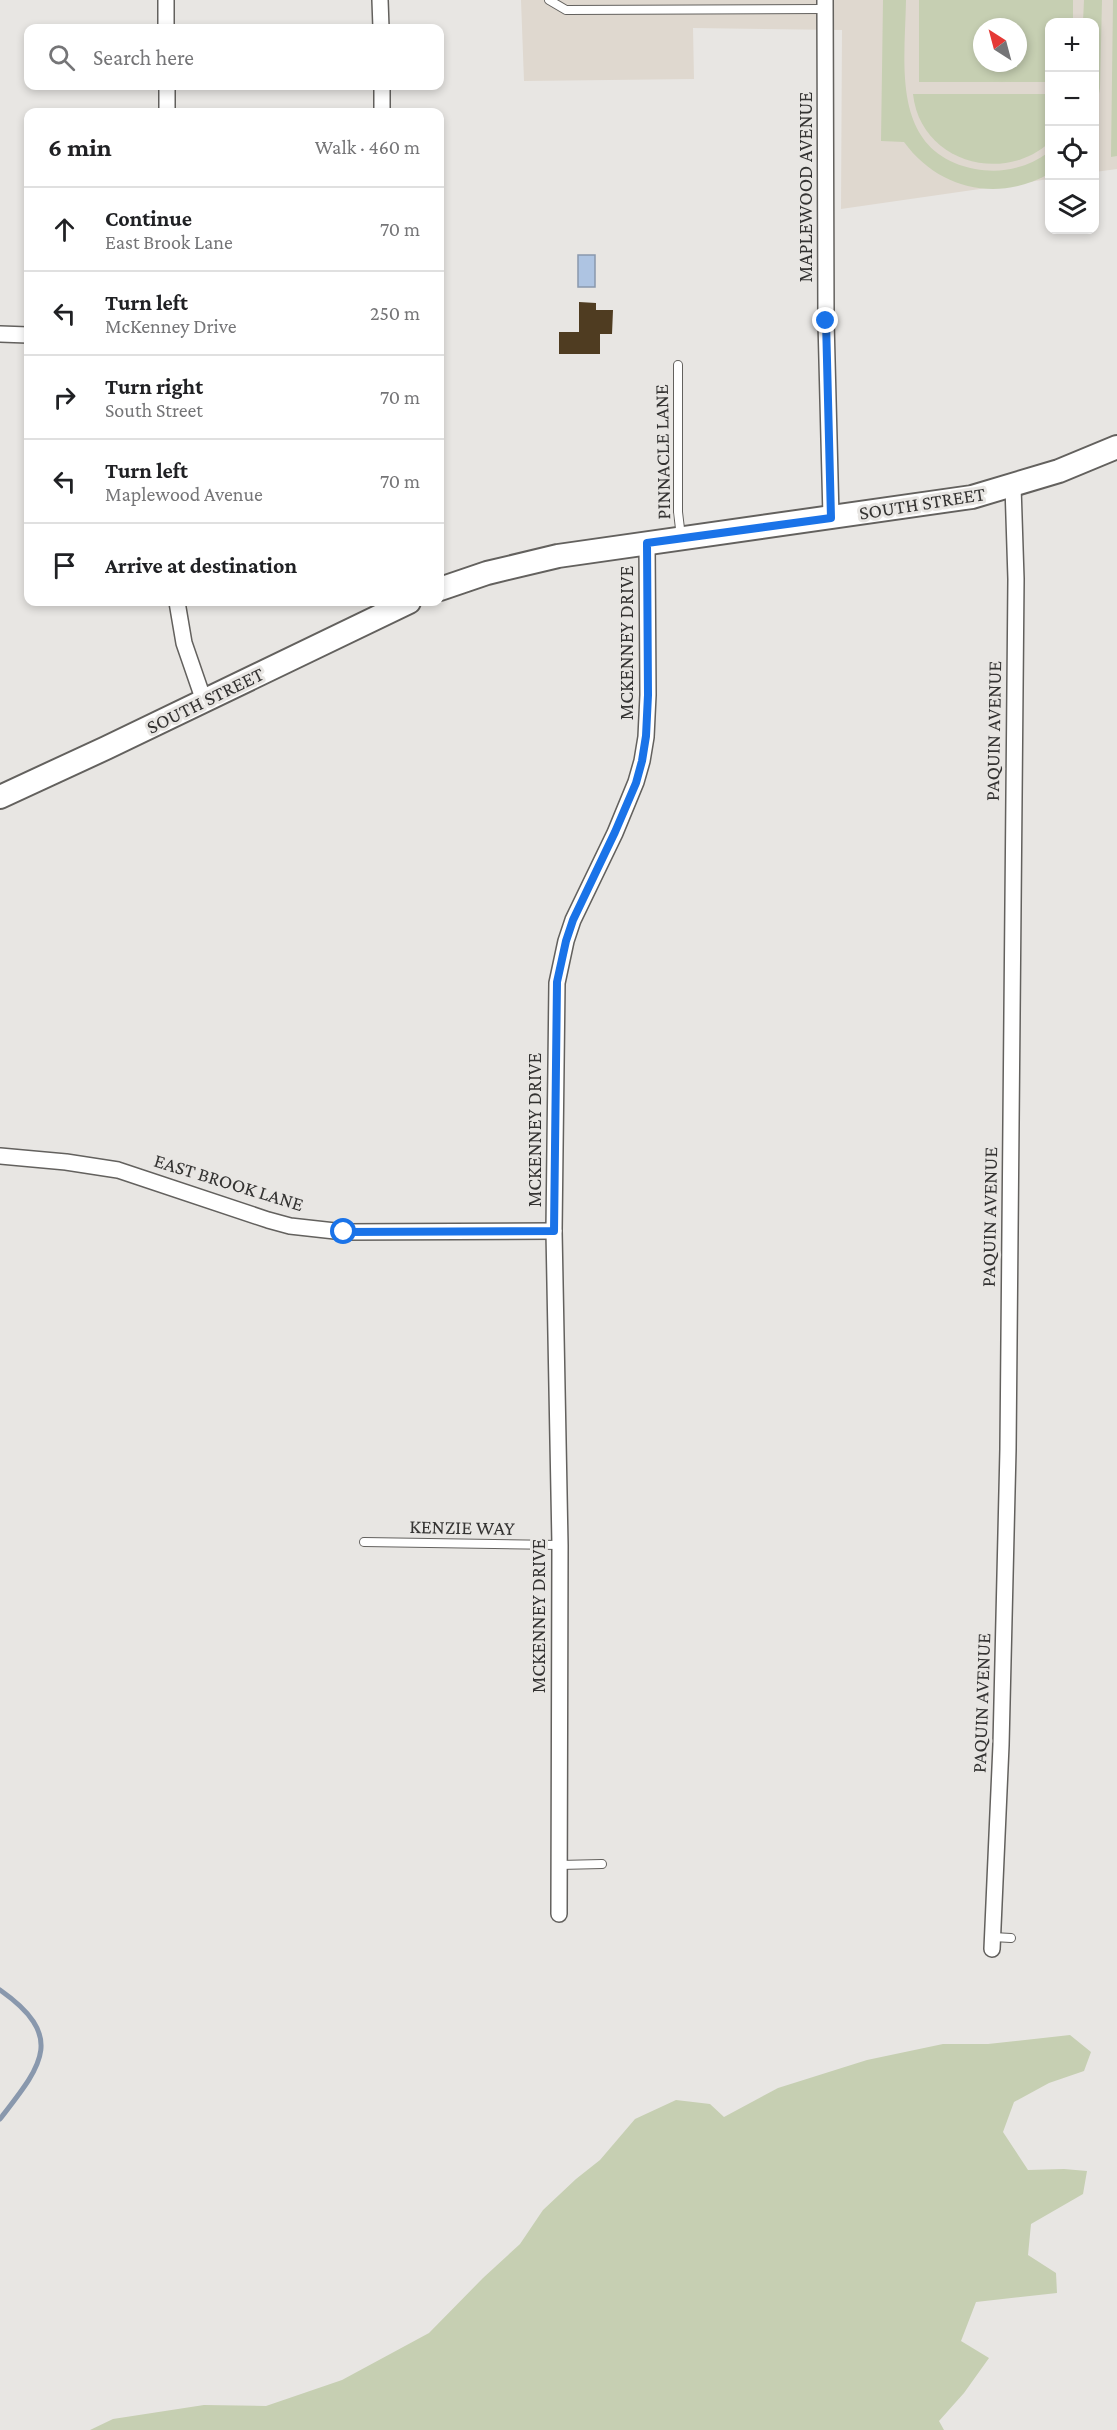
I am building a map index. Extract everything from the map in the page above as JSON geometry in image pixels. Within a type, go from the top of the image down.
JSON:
[{"type":"street","points":[[166,0],[166,24]]},
{"type":"street","points":[[380,0],[381,24]]},
{"type":"street","name":"MAPLEWOOD AVENUE","points":[[825,4],[826,309],[831,518]]},
{"type":"street","points":[[167,90],[168,108]]},
{"type":"street","points":[[382,90],[382,108]]},
{"type":"street","points":[[0,334],[24,335]]},
{"type":"street","name":"SOUTH STREET","points":[[444,587],[467,578],[537,560],[957,500],[1013,486],[1059,471],[1117,447]]},
{"type":"street","name":"PAQUIN AVENUE","points":[[993,1943],[1001,1745],[1008,1449],[1016,579],[1013,486]]},
{"type":"street","name":"MCKENNEY DRIVE","points":[[559,1914],[560,1545],[554,1231],[557,982],[573,920],[615,832],[636,783],[642,761],[648,695],[647,543]]},
{"type":"street","points":[[178,606],[184,644],[204,701]]},
{"type":"street","name":"SOUTH STREET","points":[[0,797],[401,606]]},
{"type":"street","name":"EAST BROOK LANE","points":[[0,1156],[66,1162],[129,1173],[268,1220],[315,1229],[356,1232],[554,1231]]},
{"type":"lane","points":[[549,0],[566,10],[825,4]]},
{"type":"lane","name":"PINNACLE LANE","points":[[678,365],[678,512],[681,538]]},
{"type":"lane","name":"KENZIE WAY","points":[[364,1542],[560,1545]]},
{"type":"lane","points":[[559,1865],[602,1864]]},
{"type":"lane","points":[[993,1943],[1011,1938]]},
{"type":"shaded area","points":[[521,0],[1117,0],[1117,169],[1099,171],[1099,18],[1045,18],[1045,180],[841,209],[842,30],[693,28],[694,79],[524,81]]},
{"type":"green space","points":[[883,0],[906,0],[904,51],[908,102],[916,125],[928,145],[948,160],[975,169],[995,171],[1023,166],[1045,155],[1045,176],[1030,183],[1010,188],[990,189],[971,186],[952,181],[934,171],[904,142],[881,141]]},
{"type":"green space","points":[[919,0],[1073,0],[1073,18],[1045,18],[1045,82],[919,82]]},
{"type":"green space","points":[[1084,0],[1102,0],[1099,94],[1099,18],[1083,18]]},
{"type":"green space","points":[[1113,0],[1117,0],[1117,156],[1111,157]]},
{"type":"green space","points":[[913,94],[1045,94],[1045,146],[1030,156],[1008,162],[987,164],[966,159],[946,150],[930,136],[919,117]]},
{"type":"green space","points":[[1070,2035],[1091,2052],[1084,2071],[1049,2083],[1014,2102],[1003,2132],[1028,2170],[1087,2171],[1083,2194],[1031,2224],[1028,2255],[1056,2273],[1057,2293],[976,2302],[961,2341],[989,2358],[964,2393],[939,2421],[944,2430],[90,2430],[113,2419],[204,2405],[266,2406],[342,2380],[429,2333],[520,2244],[543,2210],[600,2160],[635,2119],[676,2100],[710,2104],[724,2117],[778,2088],[867,2060],[943,2044],[988,2044]]},
{"type":"water","points":[[578,255],[595,255],[595,287],[578,287]]},
{"type":"building","points":[[579,302],[596,303],[596,310],[613,310],[612,334],[600,334],[600,354],[559,354],[559,332],[579,332]]},
{"type":"waterway","points":[[0,1990],[21,2007],[34,2023],[40,2037],[40,2052],[36,2067],[0,2119]]},
{"type":"route","points":[[344,1232],[554,1231],[557,982],[573,920],[615,832],[636,783],[642,761],[648,695],[647,543],[831,518],[826,321]]}]
